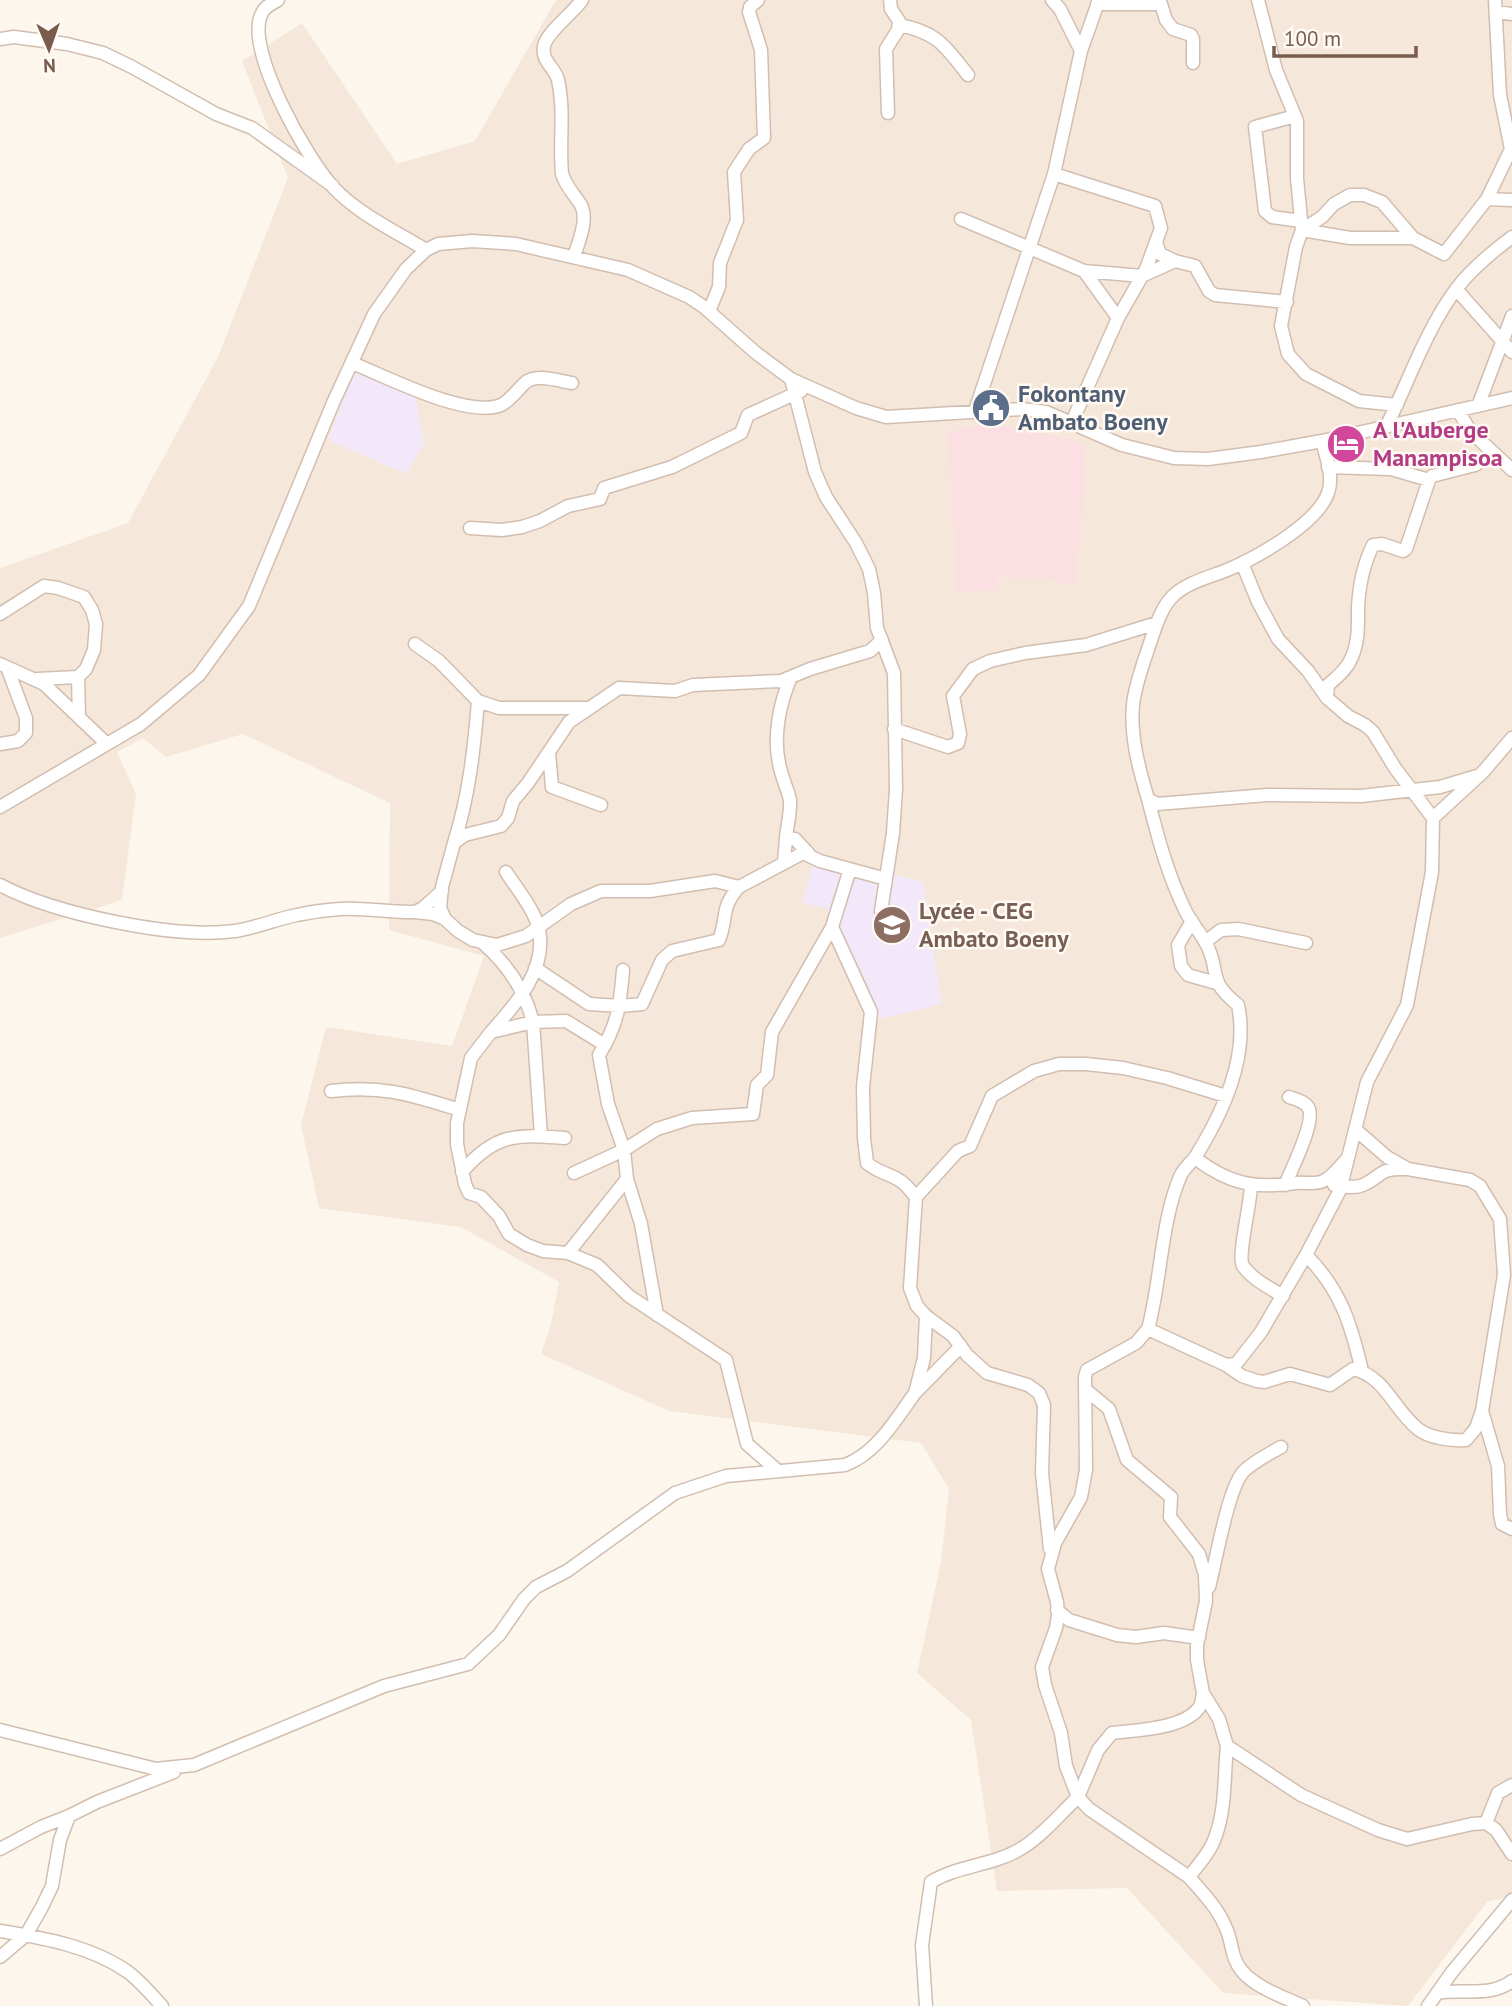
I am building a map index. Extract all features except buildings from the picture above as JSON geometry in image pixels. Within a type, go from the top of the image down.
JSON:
[{"type":"street","points":[[278,0],[267,6],[261,15],[260,47],[274,89],[297,134],[332,186]]},
{"type":"street","points":[[574,256],[582,229],[582,204],[565,185],[562,174],[559,89],[554,70],[547,65],[544,55],[548,36],[582,0]]},
{"type":"street","points":[[709,311],[719,287],[720,263],[737,220],[734,172],[749,149],[764,138],[761,50],[743,0]]},
{"type":"street","points":[[749,12],[750,7],[758,0]]},
{"type":"street","points":[[888,113],[886,49],[899,25],[890,0]]},
{"type":"street","points":[[1052,0],[1060,9],[1081,51]]},
{"type":"street","points":[[1258,0],[1276,70],[1296,116],[1301,225],[1281,326],[1288,354],[1306,374],[1359,401],[1397,405]]},
{"type":"street","points":[[975,411],[1054,174],[1081,51],[1098,2],[1161,4],[1166,20],[1173,29],[1191,35],[1193,63]]},
{"type":"street","points":[[1301,225],[1322,217],[1334,204],[1350,195],[1364,195],[1382,202],[1413,238],[1444,254],[1488,198],[1511,149],[1495,6],[1512,13]]},
{"type":"street","points":[[899,25],[930,33],[968,75]]},
{"type":"street","points":[[0,39],[14,37],[67,44],[103,53],[216,114],[252,128],[354,205],[426,250]]},
{"type":"street","points":[[1296,116],[1255,127],[1265,211],[1272,217],[1350,238],[1413,238]]},
{"type":"street","points":[[1054,174],[1155,206],[1161,228],[1142,276],[1118,318],[1072,422]]},
{"type":"street","points":[[1488,198],[1512,200]]},
{"type":"street","points":[[961,219],[1084,271],[1142,276],[1175,261]]},
{"type":"street","points":[[1386,427],[1438,317],[1479,263],[1512,237]]},
{"type":"street","points":[[0,807],[141,724],[199,676],[249,606],[288,508],[374,314],[406,269],[426,250],[438,244],[492,242],[574,256],[628,270],[689,297],[791,379],[856,408],[886,417],[1022,409],[1046,412],[1122,445],[1174,458],[1208,459],[1322,441],[1512,398]]},
{"type":"street","points":[[1156,242],[1160,254],[1195,267],[1209,291],[1215,295],[1286,302]]},
{"type":"street","points":[[1084,271],[1118,318]]},
{"type":"street","points":[[1457,289],[1512,352]]},
{"type":"street","points":[[1478,406],[1512,316]]},
{"type":"street","points":[[352,363],[440,399],[468,407],[500,405],[514,395],[527,380],[536,378],[572,383]]},
{"type":"street","points":[[791,379],[815,472],[826,497],[856,543],[869,569],[877,628],[894,673],[896,789],[893,833],[881,911]]},
{"type":"street","points":[[470,528],[502,530],[522,527],[568,506],[600,499],[604,488],[672,467],[741,433],[748,415],[796,395],[807,386]]},
{"type":"street","points":[[1458,410],[1470,430],[1512,470]]},
{"type":"street","points":[[1303,2006],[1270,1991],[1243,1973],[1233,1957],[1226,1927],[1209,1900],[1189,1877],[1089,1809],[1077,1797],[1066,1766],[1061,1734],[1042,1667],[1056,1628],[1057,1610],[1048,1569],[1051,1555],[1081,1497],[1086,1470],[1087,1370],[1136,1343],[1148,1329],[1156,1298],[1166,1227],[1180,1175],[1195,1158],[1218,1115],[1236,1071],[1241,1019],[1238,1005],[1223,993],[1216,983],[1205,942],[1166,867],[1140,772],[1133,724],[1133,702],[1157,623],[1173,596],[1186,586],[1242,563],[1268,548],[1317,512],[1328,492],[1328,467],[1322,441]]},
{"type":"street","points":[[1327,698],[1328,685],[1350,663],[1355,648],[1359,628],[1361,582],[1373,545],[1382,544],[1403,551],[1406,549],[1432,475],[1475,465],[1493,453]]},
{"type":"street","points":[[1328,467],[1391,468],[1429,480]]},
{"type":"street","points":[[1226,1365],[1236,1364],[1261,1332],[1306,1255],[1341,1186],[1367,1082],[1407,1005],[1432,872],[1433,818],[1395,768],[1373,733],[1327,698],[1308,671],[1278,639],[1258,602],[1242,563]]},
{"type":"street","points":[[0,614],[44,586],[84,597],[92,610],[96,624],[94,650],[86,669],[78,677],[62,680],[35,679]]},
{"type":"street","points":[[894,730],[948,747],[958,743],[960,734],[953,696],[973,669],[990,661],[1025,653],[1086,645],[1157,623]]},
{"type":"street","points":[[454,842],[465,835],[501,826],[508,818],[513,801],[569,722],[619,688],[674,691],[693,685],[781,681],[810,668],[870,651],[882,640]]},
{"type":"street","points":[[415,644],[439,661],[478,701],[499,708],[587,708]]},
{"type":"street","points":[[4,665],[44,684],[107,744]]},
{"type":"street","points":[[0,744],[18,741],[26,733],[26,719],[4,665]]},
{"type":"street","points":[[78,677],[79,717]]},
{"type":"street","points":[[784,862],[790,803],[779,763],[777,744],[782,703],[791,677]]},
{"type":"street","points":[[445,919],[440,908],[442,891],[465,808],[472,771],[478,701]]},
{"type":"street","points":[[1433,818],[1477,776],[1512,737]]},
{"type":"street","points":[[549,752],[552,786],[601,805]]},
{"type":"street","points":[[1148,799],[1157,804],[1267,795],[1361,796],[1440,787],[1477,776]]},
{"type":"street","points":[[786,838],[795,839],[820,861],[886,879]]},
{"type":"street","points":[[535,968],[589,1004],[642,1004],[662,960],[672,951],[719,940],[724,928],[728,899],[739,887],[803,853],[809,854]]},
{"type":"street","points":[[574,1173],[624,1150],[657,1129],[692,1118],[752,1114],[757,1085],[767,1075],[772,1032],[832,927],[850,869]]},
{"type":"street","points":[[506,872],[539,930],[535,968],[523,995],[471,1058],[457,1124],[457,1144],[469,1193],[481,1198],[499,1216],[509,1234],[543,1251],[568,1253],[597,1265],[629,1296],[726,1360],[747,1444],[778,1471]]},
{"type":"street","points":[[0,885],[23,897],[86,916],[197,932],[235,931],[298,915],[341,909],[433,914],[445,919],[466,935],[497,945],[539,930],[571,904],[601,891],[650,891],[715,881],[739,887]]},
{"type":"street","points":[[415,912],[442,891]]},
{"type":"street","points":[[1192,921],[1178,945],[1181,966],[1188,975],[1216,983]]},
{"type":"street","points":[[832,927],[871,1012],[863,1087],[863,1138],[867,1163],[875,1171],[897,1178],[916,1197]]},
{"type":"street","points":[[1205,942],[1222,930],[1238,929],[1306,943]]},
{"type":"street","points":[[481,942],[507,966],[529,1006],[533,1022],[541,1136]]},
{"type":"street","points":[[623,970],[620,1006],[613,1032],[599,1055],[608,1104],[624,1150],[627,1179],[641,1224],[657,1315]]},
{"type":"street","points":[[491,1032],[533,1022],[566,1021],[605,1045]]},
{"type":"street","points":[[1051,1555],[1042,1473],[1044,1405],[1039,1393],[1028,1385],[987,1373],[953,1336],[916,1306],[911,1288],[916,1197],[958,1151],[971,1146],[992,1096],[1034,1071],[1059,1064],[1123,1068],[1226,1096]]},
{"type":"street","points":[[331,1091],[362,1087],[397,1091],[460,1110]]},
{"type":"street","points":[[1285,1185],[1310,1124],[1310,1110],[1306,1104],[1289,1097]]},
{"type":"street","points":[[1356,1130],[1387,1157],[1408,1169]]},
{"type":"street","points":[[462,1172],[489,1145],[504,1138],[565,1138]]},
{"type":"street","points":[[1320,1183],[1331,1177],[1349,1157]]},
{"type":"street","points":[[1195,1158],[1227,1178],[1251,1185],[1363,1185],[1384,1170],[1408,1169],[1470,1180],[1480,1186],[1500,1219],[1504,1275],[1482,1411],[1476,1428],[1466,1440]]},
{"type":"street","points":[[568,1253],[627,1179]]},
{"type":"street","points":[[1251,1185],[1248,1218],[1240,1254],[1242,1265],[1253,1276],[1283,1296]]},
{"type":"street","points":[[1306,1255],[1338,1295],[1347,1314],[1362,1371]]},
{"type":"street","points":[[915,1393],[924,1358],[926,1316]]},
{"type":"street","points":[[1148,1329],[1226,1365],[1242,1377],[1264,1382],[1290,1374],[1330,1385],[1353,1369],[1362,1371],[1390,1395],[1419,1431],[1440,1438],[1480,1440],[1494,1446]]},
{"type":"street","points":[[0,1849],[97,1802],[384,1686],[468,1664],[499,1635],[524,1599],[536,1587],[567,1572],[675,1493],[726,1476],[845,1465],[861,1459],[882,1437],[915,1393],[961,1346]]},
{"type":"street","points":[[1085,1389],[1109,1409],[1127,1461],[1171,1497],[1170,1517],[1199,1554],[1205,1575],[1206,1601]]},
{"type":"street","points":[[1482,1411],[1498,1466],[1502,1524],[1512,1529]]},
{"type":"street","points":[[1189,1877],[1205,1857],[1216,1836],[1227,1746],[1219,1718],[1203,1693],[1197,1660],[1206,1601],[1226,1521],[1227,1505],[1243,1472],[1281,1447]]},
{"type":"street","points":[[1057,1610],[1069,1620],[1117,1635],[1136,1637],[1164,1633],[1199,1638]]},
{"type":"street","points":[[926,2006],[922,1945],[931,1882],[948,1872],[977,1866],[1022,1848],[1077,1797],[1098,1750],[1112,1733],[1162,1726],[1186,1718],[1200,1707],[1203,1693]]},
{"type":"street","points":[[0,1730],[156,1769],[194,1765]]},
{"type":"street","points":[[1227,1746],[1301,1795],[1378,1830],[1406,1839],[1486,1823],[1496,1830],[1512,1854]]},
{"type":"street","points":[[1486,1823],[1498,1793],[1512,1785]]},
{"type":"street","points":[[0,1957],[26,1935],[51,1886],[60,1840],[69,1816]]},
{"type":"street","points":[[1428,2006],[1512,1901]]},
{"type":"street","points":[[0,1931],[50,1939],[93,1954],[128,1972],[162,2006]]},
{"type":"street","points":[[1437,1993],[1489,1991],[1506,1986],[1512,1981]]},
{"type":"shaded area","points":[[556,0],[1512,0],[1512,1896],[1487,1902],[1408,2006],[1223,1993],[1127,1888],[997,1891],[971,1720],[917,1673],[941,1562],[949,1489],[921,1443],[669,1411],[541,1354],[551,1324],[559,1282],[461,1227],[319,1208],[301,1125],[326,1027],[452,1046],[484,956],[389,930],[390,803],[243,734],[166,757],[143,738],[117,752],[136,794],[122,900],[0,938],[0,568],[128,523],[218,357],[288,178],[242,61],[302,23],[397,164],[475,141]]},
{"type":"shaded area","points":[[355,368],[415,394],[424,443],[406,474],[328,440]]},
{"type":"shaded area","points":[[985,425],[1023,429],[1083,443],[1085,476],[1075,584],[1062,584],[1051,578],[997,577],[998,590],[958,592],[948,432]]},
{"type":"shaded area","points":[[816,854],[923,882],[942,1004],[880,1019],[826,908],[802,903]]},
{"type":"place","name":"Fokontany Ambato Boeny","points":[[991,408]]},
{"type":"place","name":"A l'Auberge Manampisoa","points":[[1346,444]]},
{"type":"place","name":"Lycée - CEG Ambato Boeny","points":[[892,925]]}]
